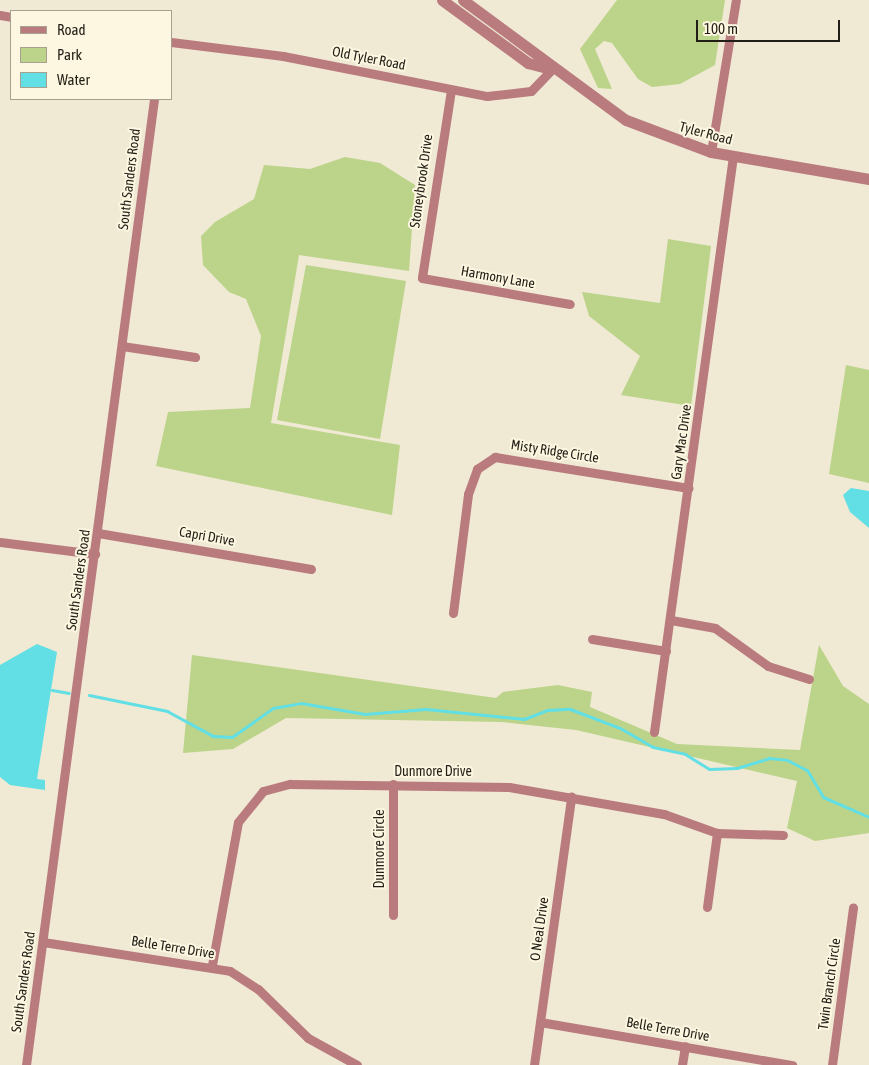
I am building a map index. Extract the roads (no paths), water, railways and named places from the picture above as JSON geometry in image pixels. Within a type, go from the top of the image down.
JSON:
[{"type":"street","name":"Tyler Road","points":[[442,0],[528,63],[552,69]]},
{"type":"street","name":"Tyler Road","points":[[463,0],[552,69],[626,120],[711,152],[869,179]]},
{"type":"street","points":[[711,152],[736,0]]},
{"type":"street","name":"Old Tyler Road","points":[[172,42],[283,56],[451,90],[518,95],[542,83],[552,69]]},
{"type":"street","name":"Stoneybrook Drive","points":[[422,278],[451,90]]},
{"type":"street","name":"South Sanders Road","points":[[26,1065],[154,100]]},
{"type":"street","name":"Gary Mac Drive","points":[[654,732],[671,620],[733,156]]},
{"type":"street","name":"Harmony Lane","points":[[422,278],[570,304]]},
{"type":"street","points":[[122,346],[195,357]]},
{"type":"street","name":"Misty Ridge Circle","points":[[453,613],[468,494],[477,469],[495,456],[689,488]]},
{"type":"street","name":"Capri Drive","points":[[98,532],[311,569]]},
{"type":"street","points":[[0,542],[95,554]]},
{"type":"street","points":[[671,620],[715,628],[768,666],[809,679]]},
{"type":"street","points":[[592,639],[666,651]]},
{"type":"street","name":"Dunmore Drive","points":[[212,965],[238,822],[248,804],[263,790],[290,784],[472,784],[571,797],[664,814],[717,833],[783,834]]},
{"type":"street","name":"Dunmore Circle","points":[[393,784],[393,915]]},
{"type":"street","name":"O Neal Drive","points":[[534,1065],[571,797]]},
{"type":"street","points":[[707,907],[717,833]]},
{"type":"street","name":"Twin Branch Circle","points":[[832,1065],[853,907]]},
{"type":"street","name":"Belle Terre Drive","points":[[43,942],[212,965],[246,979],[308,1038],[357,1065]]},
{"type":"street","name":"Belle Terre Drive","points":[[540,1022],[792,1065]]},
{"type":"street","points":[[682,1065],[685,1046]]},
{"type":"water","points":[[851,488],[869,491],[869,528],[850,512],[843,495]]},
{"type":"water","points":[[37,644],[57,652],[37,779],[45,780],[45,790],[10,785],[0,777],[0,665]]},
{"type":"waterway","points":[[52,690],[69,693]]},
{"type":"waterway","points":[[89,695],[167,711],[213,736],[232,737],[273,708],[301,703],[365,714],[426,709],[524,719],[548,710],[570,709],[620,728],[653,747],[685,754],[709,769],[737,768],[769,758],[787,760],[807,770],[823,797],[869,817]]}]
